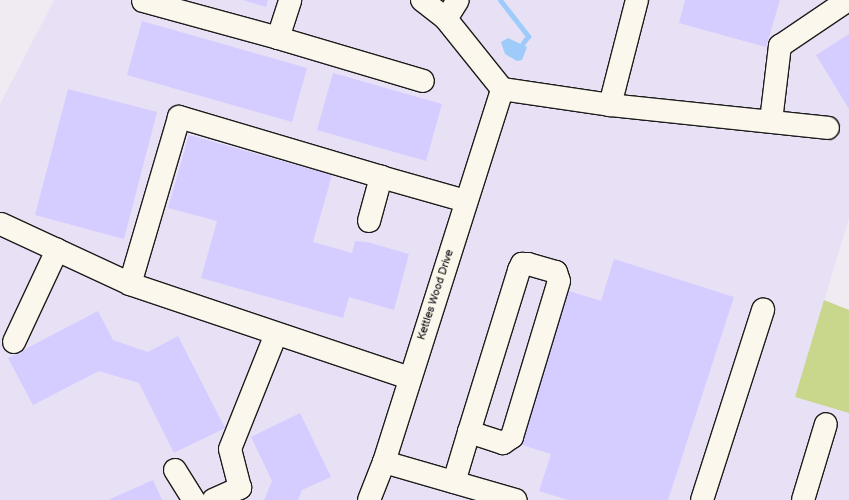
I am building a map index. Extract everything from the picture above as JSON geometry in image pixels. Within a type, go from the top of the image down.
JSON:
[{"type":"lane","points":[[278,38],[290,0]]},
{"type":"lane","points":[[422,0],[446,19],[502,89],[610,105],[828,128]]},
{"type":"lane","points":[[446,19],[458,0]]},
{"type":"lane","points":[[610,105],[637,0]]},
{"type":"lane","points":[[771,121],[780,46],[848,0]]},
{"type":"lane","points":[[143,1],[278,38],[423,81]]},
{"type":"lane","name":"Kettles Wood Drive","points":[[369,500],[384,462],[409,378],[502,89]]},
{"type":"lane","points":[[130,284],[179,117],[466,201]]},
{"type":"lane","points":[[369,221],[381,177]]},
{"type":"lane","points":[[1,224],[130,284],[409,378]]},
{"type":"lane","points":[[14,342],[57,250]]},
{"type":"lane","points":[[454,482],[469,432],[522,264],[556,272],[559,281],[512,438],[503,443],[469,432]]},
{"type":"lane","points":[[702,500],[763,310]]},
{"type":"lane","points":[[213,500],[240,488],[230,449],[276,334]]},
{"type":"lane","points":[[803,500],[826,424]]},
{"type":"lane","points":[[384,462],[516,500]]},
{"type":"lane","points":[[175,470],[194,500]]},
{"type":"shaded area","points":[[54,0],[849,0],[849,218],[795,397],[849,413],[849,500],[0,500],[0,104]]},
{"type":"green space","points":[[824,300],[849,310],[849,413],[795,397]]},
{"type":"water","points":[[508,38],[527,47],[522,60],[517,61],[505,54],[501,42]]},
{"type":"building","points":[[243,0],[268,0],[266,7]]},
{"type":"building","points":[[685,0],[780,0],[766,47],[679,23]]},
{"type":"building","points":[[142,21],[307,68],[292,122],[127,75]]},
{"type":"building","points":[[849,34],[849,109],[816,55]]},
{"type":"building","points":[[333,73],[442,104],[426,161],[317,130]]},
{"type":"building","points":[[68,89],[157,112],[124,239],[35,215]]},
{"type":"building","points":[[189,135],[332,175],[313,242],[352,253],[355,241],[367,242],[409,254],[394,310],[349,297],[343,318],[201,278],[217,221],[168,208]]},
{"type":"building","points":[[614,259],[734,297],[668,500],[568,500],[539,491],[551,454],[516,443],[566,290],[601,301]]},
{"type":"building","points":[[98,311],[113,340],[148,352],[178,336],[225,428],[174,453],[139,383],[99,371],[33,405],[8,358]]},
{"type":"building","points":[[300,413],[331,477],[302,490],[298,500],[264,500],[272,481],[251,437]]},
{"type":"building","points":[[153,480],[162,500],[108,500]]},
{"type":"waterway","points":[[500,0],[528,36],[523,43]]}]
